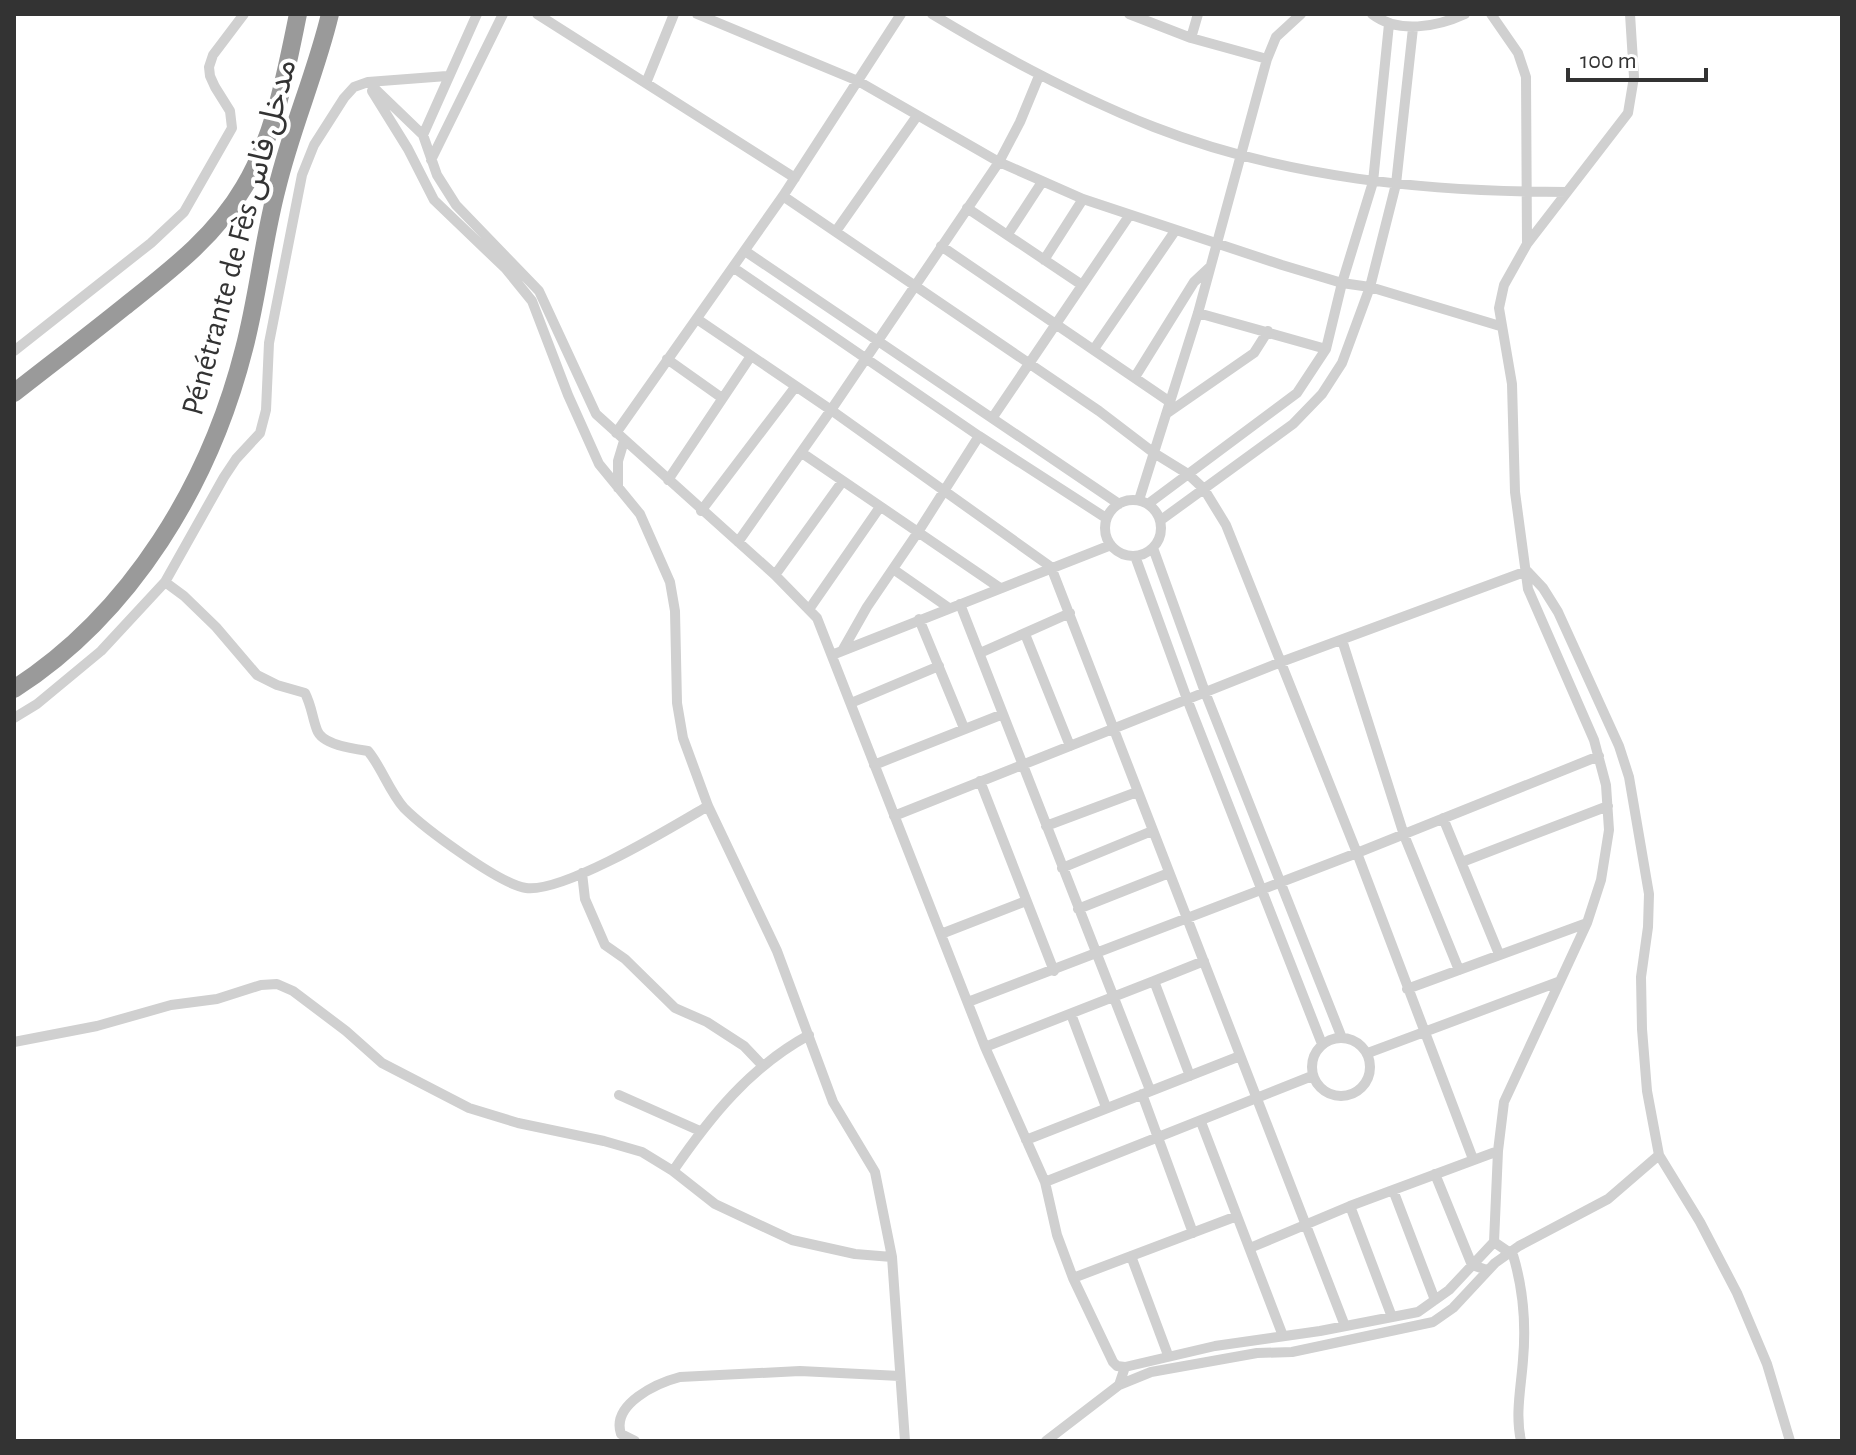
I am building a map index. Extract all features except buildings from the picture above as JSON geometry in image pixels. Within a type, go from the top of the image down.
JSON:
[{"type":"highway","name":"Pénétrante de Fès مدخل فاس","points":[[14,393],[173,268],[225,214],[243,189],[265,142],[282,87],[298,14]]},
{"type":"highway","name":"Pénétrante de Fès مدخل فاس","points":[[14,689],[63,651],[124,590],[145,563],[194,485],[215,437],[244,349],[277,186],[319,62],[330,14]]},
{"type":"street","points":[[14,351],[151,243],[184,212],[232,128],[230,111],[215,87],[209,67],[213,55],[244,14]]},
{"type":"street","points":[[423,135],[477,14]]},
{"type":"street","points":[[431,160],[503,14]]},
{"type":"street","points":[[537,14],[795,178]]},
{"type":"street","points":[[646,83],[674,14]]},
{"type":"street","points":[[697,14],[858,81],[999,162],[1083,199],[1216,245],[1500,326]]},
{"type":"street","points":[[618,488],[620,437],[667,359],[783,196],[901,14]]},
{"type":"street","points":[[932,14],[1039,76],[1157,128],[1242,155],[1373,182],[1567,192]]},
{"type":"street","points":[[1129,14],[1191,38],[1267,59]]},
{"type":"street","points":[[1191,38],[1198,14]]},
{"type":"street","points":[[1143,502],[1154,453],[1198,313],[1267,59],[1276,37],[1301,14]]},
{"type":"street","points":[[1372,14],[1389,24],[1413,28],[1465,14]]},
{"type":"street","points":[[1491,14],[1518,53],[1526,77],[1527,244]]},
{"type":"street","points":[[368,82],[423,135],[443,188],[456,205],[539,291],[590,405],[620,437],[810,608],[837,653],[851,703],[894,816],[985,1047],[1045,1182],[1057,1235],[1073,1278],[1113,1362],[1125,1367],[1168,1355],[1418,1312],[1435,1300],[1494,1242],[1498,1151],[1504,1102],[1587,923],[1601,880],[1609,830],[1599,756],[1528,589],[1515,492],[1512,384],[1499,308],[1504,285],[1527,244],[1628,113],[1634,77],[1630,14]]},
{"type":"street","points":[[745,251],[1119,504],[1143,502],[1188,474],[1297,393],[1326,349],[1342,283],[1373,182],[1389,24]]},
{"type":"street","points":[[1119,504],[1106,518],[1106,535],[1111,545],[1121,554],[1135,556],[1153,548],[1159,540],[1161,520],[1293,424],[1322,394],[1342,363],[1370,287],[1396,184],[1413,28]]},
{"type":"street","points":[[14,718],[37,704],[101,651],[165,582],[224,477],[236,459],[257,438],[267,401],[269,343],[302,175],[314,145],[344,98],[354,87],[368,82],[447,76]]},
{"type":"street","points":[[738,542],[999,162],[1039,76]]},
{"type":"street","points":[[368,82],[434,200],[506,269],[532,301],[568,395],[599,464],[640,514],[673,590],[678,720],[708,806],[777,951],[840,1115],[873,1165],[892,1257],[905,1441]]},
{"type":"street","points":[[836,231],[917,116]]},
{"type":"street","points":[[1008,234],[1042,182]]},
{"type":"street","points":[[783,196],[1099,411],[1154,453],[1188,474],[1204,489],[1226,525],[1357,853],[1473,1159]]},
{"type":"street","points":[[1044,260],[1083,199]]},
{"type":"street","points":[[967,208],[1082,285]]},
{"type":"street","points":[[993,417],[1129,216]]},
{"type":"street","points":[[1094,349],[1175,231]]},
{"type":"street","points":[[941,246],[1170,402]]},
{"type":"street","points":[[1135,377],[1194,282],[1210,267]]},
{"type":"street","points":[[734,268],[979,436],[1106,518]]},
{"type":"street","points":[[1198,313],[1326,349]]},
{"type":"street","points":[[697,319],[1051,567],[1345,1326]]},
{"type":"street","points":[[1166,414],[1254,353],[1268,331]]},
{"type":"street","points":[[668,480],[751,356]]},
{"type":"street","points":[[667,359],[722,398]]},
{"type":"street","points":[[701,511],[796,386]]},
{"type":"street","points":[[837,653],[979,436]]},
{"type":"street","points":[[802,453],[1000,588]]},
{"type":"street","points":[[775,575],[842,482]]},
{"type":"street","points":[[1143,502],[1161,520]]},
{"type":"street","points":[[810,608],[880,507]]},
{"type":"street","points":[[837,653],[1111,545]]},
{"type":"street","points":[[1153,548],[1205,692],[1342,1038]]},
{"type":"street","points":[[1135,556],[1187,699],[1322,1044]]},
{"type":"street","points":[[893,569],[949,608]]},
{"type":"street","points":[[894,816],[1281,662],[1527,571]]},
{"type":"street","points":[[1527,571],[1543,588],[1564,623],[1619,746],[1629,777],[1649,894],[1641,977],[1642,1029],[1647,1091],[1659,1155],[1700,1222],[1737,1293],[1767,1364],[1790,1441]]},
{"type":"street","points":[[165,582],[216,627],[257,675],[277,685],[303,691],[315,715],[320,735],[336,744],[368,751],[404,807],[484,870],[510,883],[529,888],[545,886],[582,873],[708,806]]},
{"type":"street","points":[[960,604],[1113,998],[1193,1233]]},
{"type":"street","points":[[980,653],[1070,613]]},
{"type":"street","points":[[919,619],[964,728]]},
{"type":"street","points":[[1025,634],[1070,746]]},
{"type":"street","points":[[1342,640],[1404,835],[1459,970]]},
{"type":"street","points":[[851,703],[939,666]]},
{"type":"street","points":[[874,765],[1003,714]]},
{"type":"street","points":[[968,1002],[1261,891],[1599,756]]},
{"type":"street","points":[[980,781],[1054,971]]},
{"type":"street","points":[[1046,826],[1137,792]]},
{"type":"street","points":[[1462,862],[1608,806]]},
{"type":"street","points":[[1443,818],[1499,954]]},
{"type":"street","points":[[1062,868],[1152,831]]},
{"type":"street","points":[[582,873],[585,899],[605,945],[625,959],[675,1008],[707,1022],[744,1046],[763,1066]]},
{"type":"street","points":[[1078,909],[1169,873]]},
{"type":"street","points":[[941,934],[1026,901]]},
{"type":"street","points":[[1407,989],[1587,923]]},
{"type":"street","points":[[985,1047],[1204,961]]},
{"type":"street","points":[[1154,981],[1190,1076]]},
{"type":"street","points":[[1368,1053],[1558,982]]},
{"type":"street","points":[[14,1042],[97,1026],[171,1005],[217,999],[261,985],[277,984],[293,991],[382,1063],[469,1108],[518,1123],[627,1146],[652,1156],[715,1204],[792,1240],[855,1254],[892,1257]]},
{"type":"street","points":[[1071,1014],[1106,1107]]},
{"type":"street","points":[[673,1171],[700,1131],[732,1094],[763,1066],[809,1035]]},
{"type":"street","points":[[1342,1038],[1361,1045],[1368,1053],[1371,1070],[1368,1080],[1352,1094],[1335,1096],[1325,1092],[1312,1076],[1312,1063],[1322,1044],[1342,1038]]},
{"type":"street","points":[[1026,1140],[1240,1056]]},
{"type":"street","points":[[1045,1182],[1312,1076]]},
{"type":"street","points":[[619,1095],[700,1131]]},
{"type":"street","points":[[1201,1122],[1283,1336]]},
{"type":"street","points":[[1250,1248],[1350,1206],[1498,1151]]},
{"type":"street","points":[[1046,1441],[1119,1385],[1151,1372],[1257,1353],[1292,1352],[1433,1322],[1453,1308],[1487,1270],[1511,1252],[1608,1199],[1659,1155]]},
{"type":"street","points":[[1435,1174],[1472,1265],[1487,1270]]},
{"type":"street","points":[[1393,1190],[1435,1300]]},
{"type":"street","points":[[1350,1206],[1392,1317]]},
{"type":"street","points":[[1073,1278],[1237,1216]]},
{"type":"street","points":[[1494,1242],[1511,1252],[1522,1302],[1524,1331],[1518,1401],[1521,1441]]},
{"type":"street","points":[[1131,1256],[1168,1355]]},
{"type":"street","points":[[1119,1385],[1125,1367]]},
{"type":"street","points":[[635,1441],[621,1434],[619,1423],[623,1413],[638,1398],[664,1382],[680,1377],[800,1371],[900,1376]]}]
